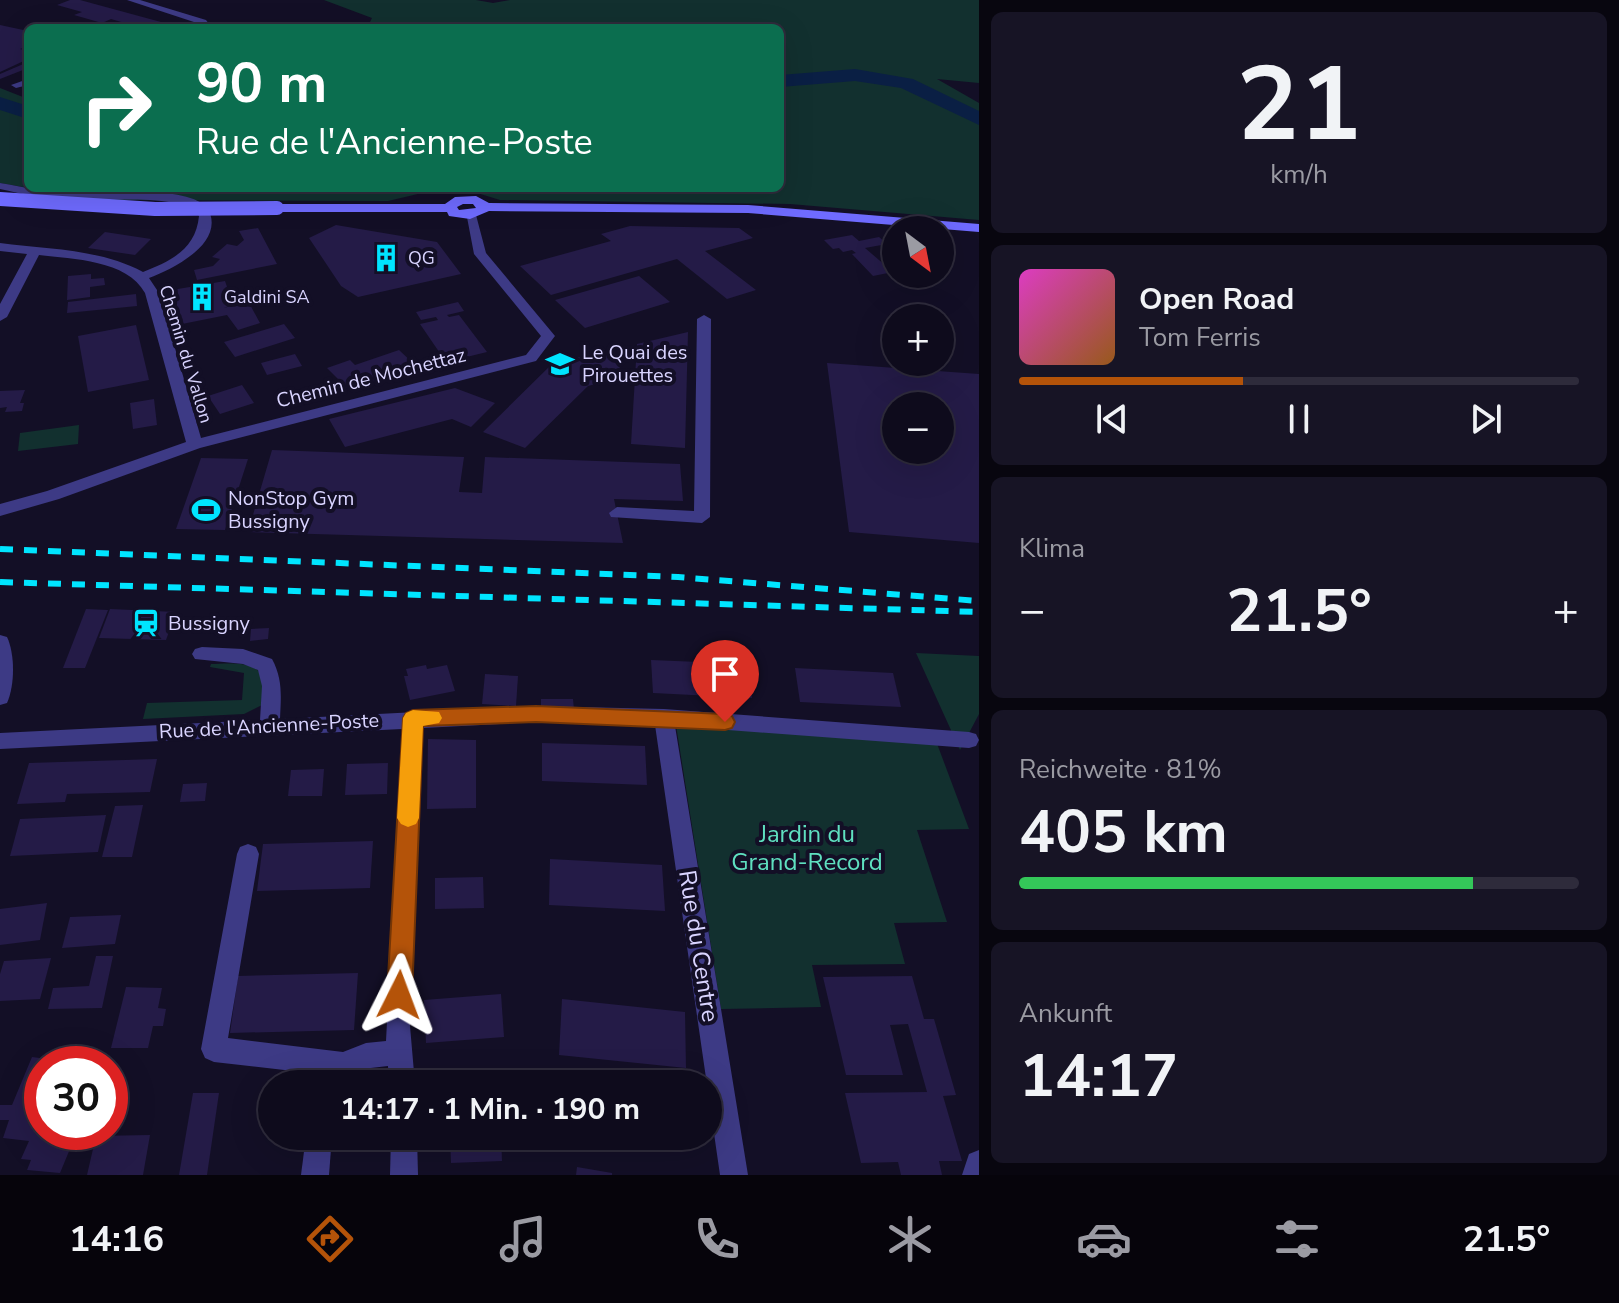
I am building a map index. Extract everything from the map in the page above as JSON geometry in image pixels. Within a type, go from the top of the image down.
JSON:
[{"type":"main road","points":[[0,199],[155,209],[449,208],[459,215],[480,212],[484,207]]},
{"type":"main road","points":[[449,208],[452,203],[465,199],[476,200],[484,207],[748,209],[979,228]]},
{"type":"street","points":[[131,0],[204,24]]},
{"type":"street","points":[[16,85],[24,83]]},
{"type":"street","points":[[0,186],[24,190]]},
{"type":"street","points":[[39,192],[71,197],[174,199],[201,207],[206,213],[205,222],[193,252],[177,263],[141,277]]},
{"type":"street","name":"Chemin de Mochettaz","points":[[0,510],[53,495],[195,444],[531,358],[548,336],[480,254],[470,215]]},
{"type":"street","name":"Chemin du Vallon","points":[[0,247],[122,267],[141,277],[152,293],[195,444]]},
{"type":"street","points":[[0,317],[34,252]]},
{"type":"street","points":[[617,513],[702,517],[704,319]]},
{"type":"street","points":[[0,642],[3,663],[0,697]]},
{"type":"street","points":[[202,654],[243,656],[264,663],[273,680],[269,727]]},
{"type":"street","name":"Rue de l'Ancienne-Poste","points":[[0,741],[536,714],[664,717],[969,740]]},
{"type":"street","name":"Rue du Centre","points":[[664,717],[734,1175]]},
{"type":"street","points":[[400,1070],[398,1054],[413,718]]},
{"type":"street","points":[[248,854],[214,1049],[316,1070]]},
{"type":"street","points":[[341,1070],[369,1052],[398,1054]]},
{"type":"street","points":[[315,1175],[318,1150]]},
{"type":"street","points":[[404,1150],[404,1175]]},
{"type":"street","points":[[976,1175],[979,1164]]},
{"type":"green space","points":[[324,0],[476,0],[493,3],[510,0],[979,0],[979,83],[937,79],[979,103],[979,220],[790,204],[500,200],[474,192],[784,192],[784,24],[369,24],[372,18]]},
{"type":"green space","points":[[0,88],[24,97],[24,187],[0,183]]},
{"type":"green space","points":[[52,192],[426,192],[388,201],[99,200]]},
{"type":"green space","points":[[79,425],[78,444],[18,451],[20,433]]},
{"type":"green space","points":[[916,653],[979,656],[979,714],[960,750]]},
{"type":"green space","points":[[211,664],[240,664],[255,668],[263,679],[262,705],[244,714],[143,719],[147,703],[242,700],[244,673],[210,667]]},
{"type":"green space","name":"Jardin du Grand-Record","points":[[676,725],[936,741],[969,829],[917,830],[947,922],[894,923],[905,964],[812,965],[821,1007],[721,1009]]},
{"type":"building","points":[[80,0],[168,24],[128,24],[111,19],[102,23],[74,15],[82,12],[57,5]]},
{"type":"building","points":[[0,25],[24,30],[24,48],[20,49],[24,50],[24,61],[0,72]]},
{"type":"building","points":[[24,64],[24,70],[0,79],[0,74]]},
{"type":"building","name":"QG","points":[[336,225],[437,242],[461,274],[358,297],[341,286],[309,238]]},
{"type":"building","points":[[630,226],[739,228],[753,238],[705,251],[756,290],[727,299],[677,259],[551,295],[520,266],[611,241],[601,234]]},
{"type":"building","points":[[258,228],[277,264],[197,280],[194,270],[213,266],[220,259],[212,257],[227,244],[237,246],[244,240],[239,231]]},
{"type":"building","points":[[105,232],[151,239],[135,255],[88,248]]},
{"type":"building","points":[[852,235],[859,241],[879,237],[882,245],[865,248],[882,263],[882,274],[873,276],[852,254],[856,253],[852,250],[843,252],[839,248],[833,249],[824,240]]},
{"type":"building","points":[[91,274],[91,279],[104,278],[105,285],[90,287],[90,297],[67,300],[68,276]]},
{"type":"building","points":[[639,276],[670,302],[585,328],[555,300]]},
{"type":"building","name":"Galdini SA","points":[[225,281],[233,304],[224,308],[248,301],[260,323],[238,330],[227,315],[182,324],[172,290]]},
{"type":"building","points":[[136,294],[137,306],[67,313],[68,302]]},
{"type":"building","points":[[458,302],[464,311],[447,315],[459,315],[487,352],[446,362],[420,324],[438,320],[436,317],[421,320],[416,312]]},
{"type":"building","points":[[284,324],[295,338],[235,357],[224,342]]},
{"type":"building","points":[[136,325],[149,380],[88,392],[78,336]]},
{"type":"building","points":[[688,332],[685,448],[631,444],[637,344]]},
{"type":"building","points":[[399,350],[416,366],[349,390],[327,368],[350,360],[355,365]]},
{"type":"building","points":[[605,351],[627,376],[588,386],[525,448],[483,432],[552,364]]},
{"type":"building","points":[[295,354],[302,366],[267,375],[261,363]]},
{"type":"building","points":[[827,363],[882,367],[882,376],[979,374],[979,543],[849,532]]},
{"type":"building","points":[[242,385],[254,403],[220,414],[208,396]]},
{"type":"building","points":[[455,388],[495,403],[471,427],[452,419],[345,447],[329,419]]},
{"type":"building","points":[[25,390],[20,403],[24,403],[22,411],[5,412],[7,407],[0,408],[0,391]]},
{"type":"building","points":[[154,399],[157,425],[133,429],[130,403]]},
{"type":"building","points":[[272,450],[464,457],[459,492],[482,493],[485,457],[680,464],[683,501],[614,499],[623,543],[248,532]]},
{"type":"building","points":[[201,458],[248,459],[225,530],[176,529]]},
{"type":"building","points":[[86,609],[108,610],[85,668],[63,668]]},
{"type":"building","points":[[110,609],[176,612],[166,640],[99,638]]},
{"type":"building","points":[[269,628],[268,639],[250,641],[251,629]]},
{"type":"building","points":[[651,660],[748,664],[752,698],[653,693]]},
{"type":"building","points":[[426,665],[427,669],[447,665],[455,691],[410,700],[404,676],[408,676],[406,669]]},
{"type":"building","points":[[795,668],[893,673],[901,707],[800,702]]},
{"type":"building","points":[[485,674],[518,676],[516,706],[482,704]]},
{"type":"building","points":[[541,699],[573,699],[574,710],[541,710]]},
{"type":"building","points":[[428,739],[476,740],[476,808],[427,809]]},
{"type":"building","points":[[542,743],[645,746],[647,785],[542,781]]},
{"type":"building","points":[[157,759],[150,792],[67,794],[65,802],[17,804],[29,763]]},
{"type":"building","points":[[388,763],[387,794],[345,795],[347,764]]},
{"type":"building","points":[[324,769],[322,796],[288,796],[291,770]]},
{"type":"building","points":[[207,783],[205,801],[180,802],[183,784]]},
{"type":"building","points":[[143,805],[132,857],[102,857],[115,806]]},
{"type":"building","points":[[106,815],[98,852],[10,856],[20,819]]},
{"type":"building","points":[[373,841],[370,888],[257,891],[263,844]]},
{"type":"building","points":[[550,859],[662,865],[665,911],[549,905]]},
{"type":"building","points":[[483,877],[484,908],[435,909],[435,878]]},
{"type":"building","points":[[47,903],[40,940],[0,945],[0,909]]},
{"type":"building","points":[[121,915],[115,944],[62,948],[70,917]]},
{"type":"building","points":[[96,956],[113,956],[102,1008],[48,1009],[53,988],[89,986]]},
{"type":"building","points":[[51,958],[40,999],[0,1001],[0,974],[4,961]]},
{"type":"building","points":[[358,973],[354,1030],[230,1033],[238,976]]},
{"type":"building","points":[[912,976],[924,1019],[934,1019],[956,1095],[943,1096],[962,1161],[939,1161],[942,1175],[901,1175],[898,1162],[861,1163],[845,1093],[927,1092],[908,1024],[890,1025],[903,1075],[846,1075],[823,977]]},
{"type":"building","points":[[126,987],[162,988],[158,1008],[166,1009],[163,1026],[153,1026],[148,1048],[111,1046]]},
{"type":"building","points":[[501,994],[504,1037],[426,1043],[424,1000]]},
{"type":"building","points":[[562,999],[685,1012],[686,1068],[559,1055]]},
{"type":"building","points":[[24,1076],[24,1140],[3,1138],[9,1120],[0,1120],[0,1105],[12,1105]]},
{"type":"building","points":[[193,1093],[219,1093],[207,1175],[179,1175]]},
{"type":"building","points":[[128,1135],[150,1135],[143,1175],[87,1175],[93,1150],[128,1150]]},
{"type":"building","points":[[25,1150],[70,1150],[60,1173],[27,1170],[31,1160],[21,1159]]},
{"type":"building","points":[[451,1150],[502,1150],[502,1161],[451,1163]]},
{"type":"building","points":[[577,1167],[612,1173],[612,1175],[576,1175]]},
{"type":"waterway","points":[[784,81],[855,75],[906,83],[979,119]]},
{"type":"waterway","points":[[0,103],[24,112]]},
{"type":"railway","points":[[0,549],[678,577],[979,601]]},
{"type":"railway","points":[[0,582],[979,612]]},
{"type":"slow traffic","points":[[408,818],[413,718],[432,718]]},
{"type":"place","name":"QG","points":[[386,258]]},
{"type":"place","name":"Galdini SA","points":[[202,297]]},
{"type":"place","name":"Le Quai des Pirouettes","points":[[560,364]]},
{"type":"place","name":"NonStop Gym Bussigny","points":[[206,510]]},
{"type":"place","name":"Bussigny","points":[[146,623]]},
{"type":"route","points":[[399,995],[413,718],[536,714],[664,717],[725,722]]}]
